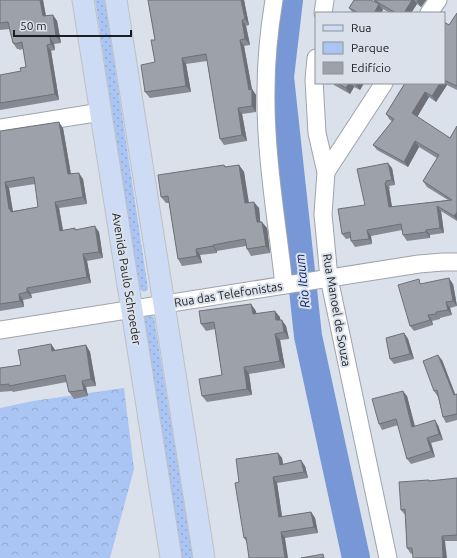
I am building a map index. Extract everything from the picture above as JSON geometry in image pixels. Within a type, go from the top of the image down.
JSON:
[{"type":"main road","name":"Avenida Paulo Schroeder","points":[[83,0],[171,558]]},
{"type":"main road","points":[[116,0],[204,558]]},
{"type":"street","points":[[274,0],[268,36],[266,98],[270,157],[288,284]]},
{"type":"street","points":[[323,12],[325,0]]},
{"type":"street","points":[[430,12],[438,0]]},
{"type":"street","name":"Rua Manoel de Souza","points":[[315,69],[314,80],[317,133],[326,172],[323,214],[329,278],[388,558]]},
{"type":"street","points":[[326,172],[383,84]]},
{"type":"street","points":[[0,128],[100,112]]},
{"type":"street","name":"Rua das Telefonistas","points":[[0,330],[420,264],[457,262]]},
{"type":"green space","points":[[95,0],[105,0],[148,289],[144,292],[139,289]]},
{"type":"green space","points":[[150,314],[154,318],[193,558],[182,558],[144,319],[146,315]]},
{"type":"green space","points":[[124,388],[134,469],[110,558],[0,558],[0,408],[33,401]]},
{"type":"building","points":[[0,0],[40,0],[43,16],[53,15],[56,36],[50,37],[51,44],[47,45],[55,94],[0,103],[0,75],[21,71],[20,68],[26,67],[22,42],[15,44],[13,43],[8,22],[0,23]]},
{"type":"building","points":[[148,0],[241,0],[245,19],[242,20],[245,39],[240,40],[249,90],[252,89],[252,106],[238,108],[242,135],[220,139],[206,54],[182,58],[186,86],[145,92],[141,65],[155,62],[151,40],[155,40]]},
{"type":"building","points":[[354,0],[371,0],[379,4],[375,12],[357,12],[349,8]]},
{"type":"building","points":[[374,0],[412,0],[405,12],[394,12]]},
{"type":"building","points":[[457,13],[457,86],[445,80],[445,23],[449,25]]},
{"type":"building","points":[[339,84],[348,84],[346,88]]},
{"type":"building","points":[[404,84],[439,84],[432,96],[425,92],[412,113],[450,138],[457,126],[457,212],[454,216],[437,206],[440,228],[426,230],[426,232],[403,235],[401,224],[367,230],[369,239],[351,241],[350,232],[342,234],[338,209],[365,205],[357,169],[388,163],[392,180],[386,181],[385,183],[389,207],[452,200],[423,181],[439,155],[415,141],[404,162],[373,145],[394,119],[386,114]]},
{"type":"building","points":[[59,122],[68,174],[79,173],[83,197],[55,202],[60,231],[95,226],[99,252],[83,254],[87,277],[27,288],[27,292],[19,294],[20,301],[0,304],[0,131]],"holes":[[[34,177],[38,207],[11,212],[9,209],[5,182]]]},
{"type":"building","points":[[224,165],[225,167],[239,165],[245,203],[254,202],[257,222],[262,222],[266,246],[247,249],[245,239],[196,249],[197,256],[178,259],[168,196],[161,197],[158,175]]},
{"type":"building","points":[[449,278],[453,301],[446,302],[448,310],[428,315],[430,320],[410,326],[398,285],[419,279],[420,284]]},
{"type":"building","points":[[251,304],[253,314],[275,311],[276,320],[282,320],[284,332],[275,334],[280,361],[244,367],[247,389],[202,396],[199,379],[222,375],[214,322],[201,324],[199,311]]},
{"type":"building","points":[[404,333],[410,354],[390,359],[386,338]]},
{"type":"building","points":[[51,344],[52,351],[86,345],[91,379],[82,381],[84,390],[69,392],[65,375],[9,386],[9,384],[0,385],[0,368],[21,365],[18,350]]},
{"type":"building","points":[[438,355],[454,395],[457,394],[457,414],[443,417],[437,390],[434,391],[423,361]]},
{"type":"building","points":[[403,391],[412,427],[435,420],[439,434],[427,438],[431,451],[407,459],[396,419],[379,424],[372,399]]},
{"type":"building","points":[[278,453],[280,465],[301,460],[304,472],[273,477],[279,517],[311,512],[314,527],[281,532],[285,558],[249,558],[246,537],[244,538],[235,483],[239,482],[236,459]]},
{"type":"building","points":[[457,478],[457,535],[442,536],[443,558],[413,558],[412,548],[407,548],[405,509],[401,510],[399,482]]},
{"type":"building","points":[[323,554],[324,558],[301,558]]},
{"type":"waterway","name":"Rio Itaum","points":[[289,0],[280,77],[308,336],[356,558]]}]
